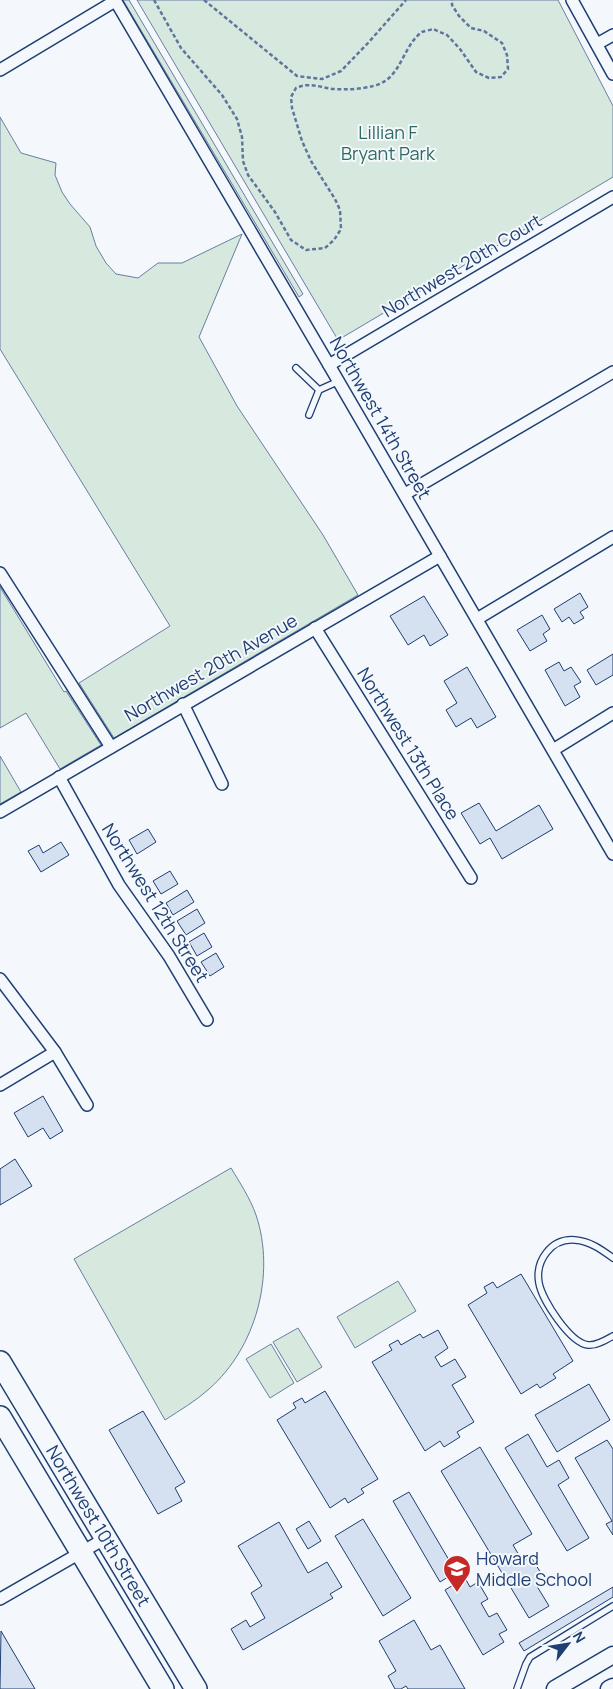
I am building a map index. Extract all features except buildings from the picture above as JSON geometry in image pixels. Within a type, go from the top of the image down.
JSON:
[{"type":"highway","name":"Northwest 10th Street","points":[[0,1362],[196,1689]]},
{"type":"highway","name":"Northwest 10th Street","points":[[0,1417],[163,1689]]},
{"type":"main road","points":[[555,1689],[613,1655]]},
{"type":"main road","points":[[609,1689],[613,1686]]},
{"type":"street","points":[[572,0],[613,74]]},
{"type":"street","points":[[0,70],[115,1]]},
{"type":"street","name":"Northwest 14th Street","points":[[115,1],[405,494],[613,854]]},
{"type":"street","points":[[597,44],[613,35]]},
{"type":"street","name":"Northwest 20th Court","points":[[329,364],[613,197]]},
{"type":"street","points":[[405,494],[613,372]]},
{"type":"street","points":[[477,619],[613,538]]},
{"type":"street","name":"Northwest 20th Avenue","points":[[0,812],[440,556]]},
{"type":"street","points":[[0,573],[111,747]]},
{"type":"street","name":"Northwest 13th Place","points":[[315,628],[471,878]]},
{"type":"street","points":[[183,704],[222,784]]},
{"type":"street","points":[[553,750],[613,714]]},
{"type":"street","name":"Northwest 12th Street","points":[[59,777],[119,885],[170,956],[207,1020]]},
{"type":"street","points":[[0,979],[56,1052],[87,1105]]},
{"type":"street","points":[[0,1085],[56,1052]]},
{"type":"street","points":[[0,1598],[106,1538]]},
{"type":"lane","points":[[296,368],[319,390]]},
{"type":"lane","points":[[309,415],[319,390],[339,381]]},
{"type":"lane","points":[[613,1258],[588,1242],[563,1241],[547,1251],[539,1271],[539,1284],[543,1295],[563,1328],[572,1337],[588,1345],[598,1344],[613,1336]]},
{"type":"lane","points":[[517,1689],[530,1657],[613,1606]]},
{"type":"path","points":[[154,0],[181,48],[222,95],[237,119],[242,137],[243,161],[248,175],[275,212],[291,240],[306,250],[325,248],[334,240],[340,229],[340,210],[310,161],[302,141],[292,108],[291,97],[296,88],[305,84],[335,89],[370,87],[386,81],[396,70],[414,40],[422,32],[433,29],[447,36],[460,49],[476,72],[489,78],[500,77],[508,69],[507,55],[502,43],[484,31],[471,28],[459,16],[452,5],[452,0]]},
{"type":"path","points":[[204,0],[297,76],[322,80],[341,71],[406,0]]},
{"type":"green space","points":[[123,0],[129,0],[303,294],[299,297]]},
{"type":"green space","name":"Lillian F Bryant Park","points":[[137,0],[558,0],[613,106],[613,177],[338,340]]},
{"type":"green space","points":[[0,117],[21,153],[56,163],[55,175],[62,192],[90,227],[96,246],[106,263],[116,274],[138,278],[158,263],[182,263],[242,234],[199,337],[237,406],[323,535],[358,595],[114,738],[79,683],[170,626],[0,349]]},
{"type":"green space","points":[[0,587],[64,692],[66,691],[101,745],[60,769],[26,713],[0,728]]},
{"type":"green space","points":[[0,756],[21,792],[0,804]]},
{"type":"green space","points":[[231,1168],[254,1209],[262,1238],[264,1261],[258,1309],[239,1353],[225,1372],[204,1393],[165,1420],[74,1259]]},
{"type":"green space","points":[[398,1281],[416,1311],[355,1348],[337,1317]]},
{"type":"green space","points":[[298,1328],[322,1367],[297,1382],[273,1342]]},
{"type":"green space","points":[[271,1344],[294,1383],[270,1398],[246,1359]]},
{"type":"place","name":"Howard Middle School","points":[[457,1593]]}]
